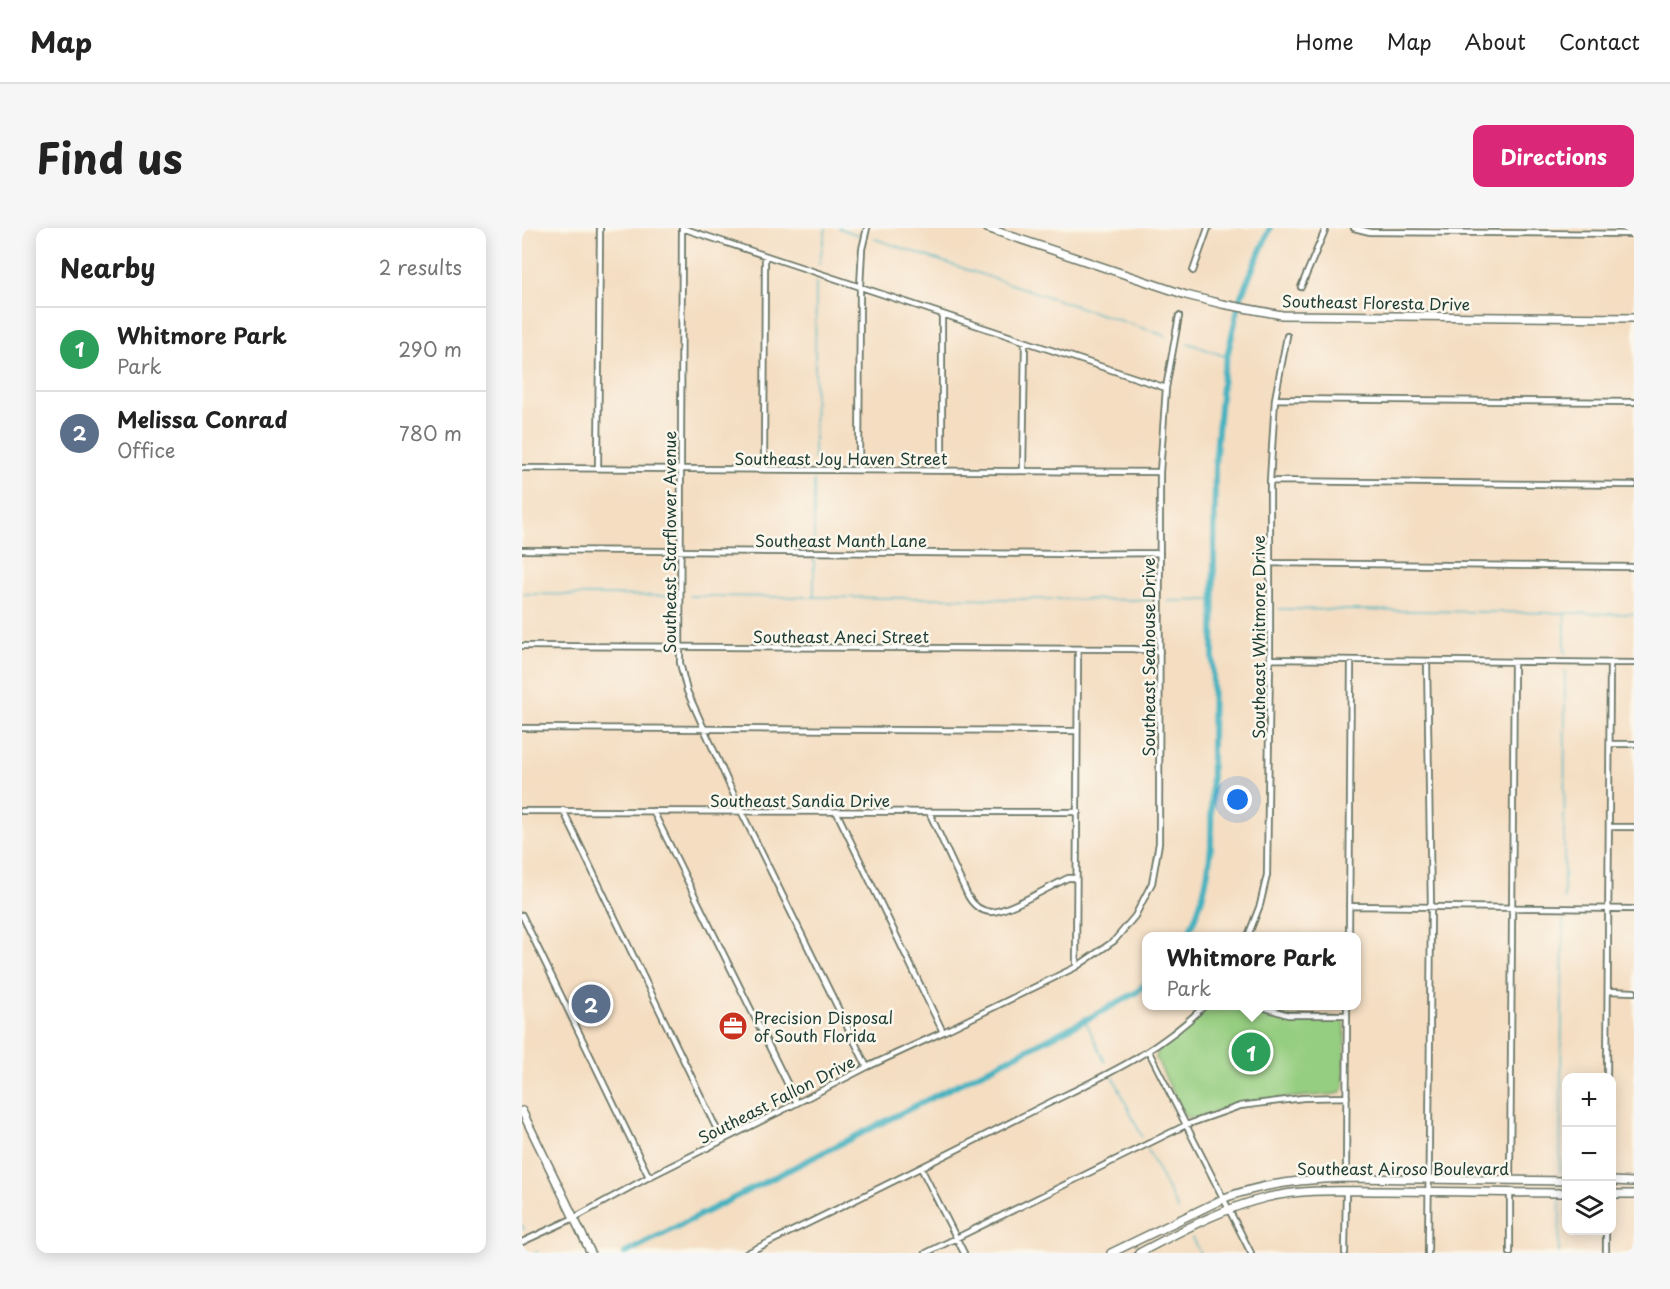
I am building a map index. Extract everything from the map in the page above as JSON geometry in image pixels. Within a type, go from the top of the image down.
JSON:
[{"type":"main road","name":"Southeast Floresta Drive","points":[[987,228],[1186,295],[1282,315],[1634,318]]},
{"type":"main road","points":[[522,1111],[591,1253]]},
{"type":"main road","name":"Southeast Airoso Boulevard","points":[[1112,1253],[1224,1199],[1244,1191],[1279,1184],[1346,1178],[1562,1181]]},
{"type":"main road","points":[[1616,1182],[1634,1182]]},
{"type":"main road","name":"Southeast Airoso Boulevard","points":[[1142,1252],[1229,1210],[1266,1198],[1290,1194],[1346,1191],[1562,1193]]},
{"type":"main road","points":[[1616,1194],[1634,1194]]},
{"type":"street","points":[[598,468],[600,228]]},
{"type":"street","points":[[682,228],[1166,388]]},
{"type":"street","name":"Southeast Starflower Avenue","points":[[682,228],[680,663],[687,691],[742,813],[867,1066]]},
{"type":"street","points":[[858,470],[860,287],[862,249],[867,228]]},
{"type":"street","points":[[1193,271],[1208,228]]},
{"type":"street","points":[[1301,287],[1326,228]]},
{"type":"street","points":[[1354,228],[1370,231],[1634,234]]},
{"type":"street","points":[[764,469],[765,256]]},
{"type":"street","points":[[942,315],[942,471]]},
{"type":"street","name":"Southeast Seahouse Drive","points":[[1076,967],[1102,951],[1135,916],[1152,883],[1159,843],[1160,472],[1166,388],[1179,316]]},
{"type":"street","name":"Southeast Whitmore Drive","points":[[1250,932],[1260,905],[1267,875],[1270,481],[1275,399],[1287,336]]},
{"type":"street","points":[[1023,471],[1025,342]]},
{"type":"street","points":[[1275,399],[1634,402]]},
{"type":"street","name":"Southeast Joy Haven Street","points":[[522,468],[1160,472]]},
{"type":"street","points":[[1270,481],[1634,485]]},
{"type":"street","name":"Southeast Manth Lane","points":[[522,550],[1160,553]]},
{"type":"street","points":[[1270,563],[1634,567]]},
{"type":"street","name":"Southeast Aneci Street","points":[[522,645],[1133,649],[1160,652]]},
{"type":"street","points":[[1076,967],[1078,649]]},
{"type":"street","points":[[1270,659],[1634,663]]},
{"type":"street","points":[[1349,932],[1351,660]]},
{"type":"street","points":[[1427,661],[1431,907],[1428,1253]]},
{"type":"street","points":[[1510,1181],[1514,662]]},
{"type":"street","points":[[1607,1073],[1610,663]]},
{"type":"street","points":[[522,728],[1077,731]]},
{"type":"street","points":[[1610,744],[1634,744]]},
{"type":"street","points":[[562,810],[722,1140]]},
{"type":"street","name":"Southeast Sandia Drive","points":[[522,811],[1078,812]]},
{"type":"street","points":[[653,811],[798,1104]]},
{"type":"street","points":[[929,812],[971,901],[978,908],[989,912],[1001,910],[1068,878],[1076,878]]},
{"type":"street","points":[[837,813],[943,1032]]},
{"type":"street","points":[[1610,827],[1634,827]]},
{"type":"street","points":[[1349,906],[1634,909]]},
{"type":"street","points":[[522,915],[648,1177]]},
{"type":"street","name":"Southeast Fallon Drive","points":[[522,1242],[798,1104],[867,1066],[943,1032],[1076,967]]},
{"type":"street","points":[[1608,991],[1634,992]]},
{"type":"street","points":[[747,1253],[1149,1052],[1187,1024],[1200,1010]]},
{"type":"street","points":[[1274,1010],[1288,1015],[1347,1015]]},
{"type":"street","points":[[1346,1178],[1347,1010]]},
{"type":"street","points":[[1149,1052],[1251,1253]]},
{"type":"street","points":[[926,1253],[1186,1125],[1240,1106],[1303,1098],[1347,1097]]},
{"type":"street","points":[[921,1168],[964,1253]]},
{"type":"street","points":[[1345,1253],[1346,1191]]},
{"type":"street","points":[[1510,1193],[1510,1253]]},
{"type":"street","points":[[1606,1235],[1606,1253]]},
{"type":"green space","points":[[1204,1010],[1260,1010],[1284,1017],[1335,1017],[1342,1020],[1345,1025],[1344,1087],[1337,1094],[1256,1100],[1189,1118],[1184,1115],[1156,1058],[1162,1045],[1194,1021]]},
{"type":"waterway","points":[[819,264],[826,228]]},
{"type":"waterway","points":[[839,228],[858,235]]},
{"type":"waterway","points":[[1189,932],[1204,892],[1211,846],[1215,464],[1223,374],[1241,296],[1270,228]]},
{"type":"waterway","points":[[875,239],[1166,336]]},
{"type":"waterway","points":[[814,459],[816,282]]},
{"type":"waterway","points":[[1188,343],[1227,357]]},
{"type":"waterway","points":[[814,480],[814,544]]},
{"type":"waterway","points":[[814,558],[814,597]]},
{"type":"waterway","points":[[522,594],[671,596]]},
{"type":"waterway","points":[[690,596],[1152,600]]},
{"type":"waterway","points":[[1168,601],[1214,600]]},
{"type":"waterway","points":[[1279,609],[1634,614]]},
{"type":"waterway","points":[[1565,613],[1565,653]]},
{"type":"waterway","points":[[1564,899],[1565,671]]},
{"type":"waterway","points":[[1560,1173],[1563,919]]},
{"type":"waterway","points":[[625,1253],[1095,1015],[1142,987]]},
{"type":"waterway","points":[[1085,1020],[1105,1062]]},
{"type":"waterway","points":[[1114,1078],[1142,1137]]},
{"type":"waterway","points":[[1148,1150],[1178,1210]]},
{"type":"waterway","points":[[1559,1253],[1560,1201]]},
{"type":"waterway","points":[[522,1225],[524,1230]]},
{"type":"waterway","points":[[1192,1238],[1200,1253]]},
{"type":"place","name":"Melissa Conrad","points":[[591,1004]]},
{"type":"place","name":"Precision Disposal of South Florida","points":[[733,1026]]},
{"type":"place","name":"Whitmore Park","points":[[1251,1052]]}]
